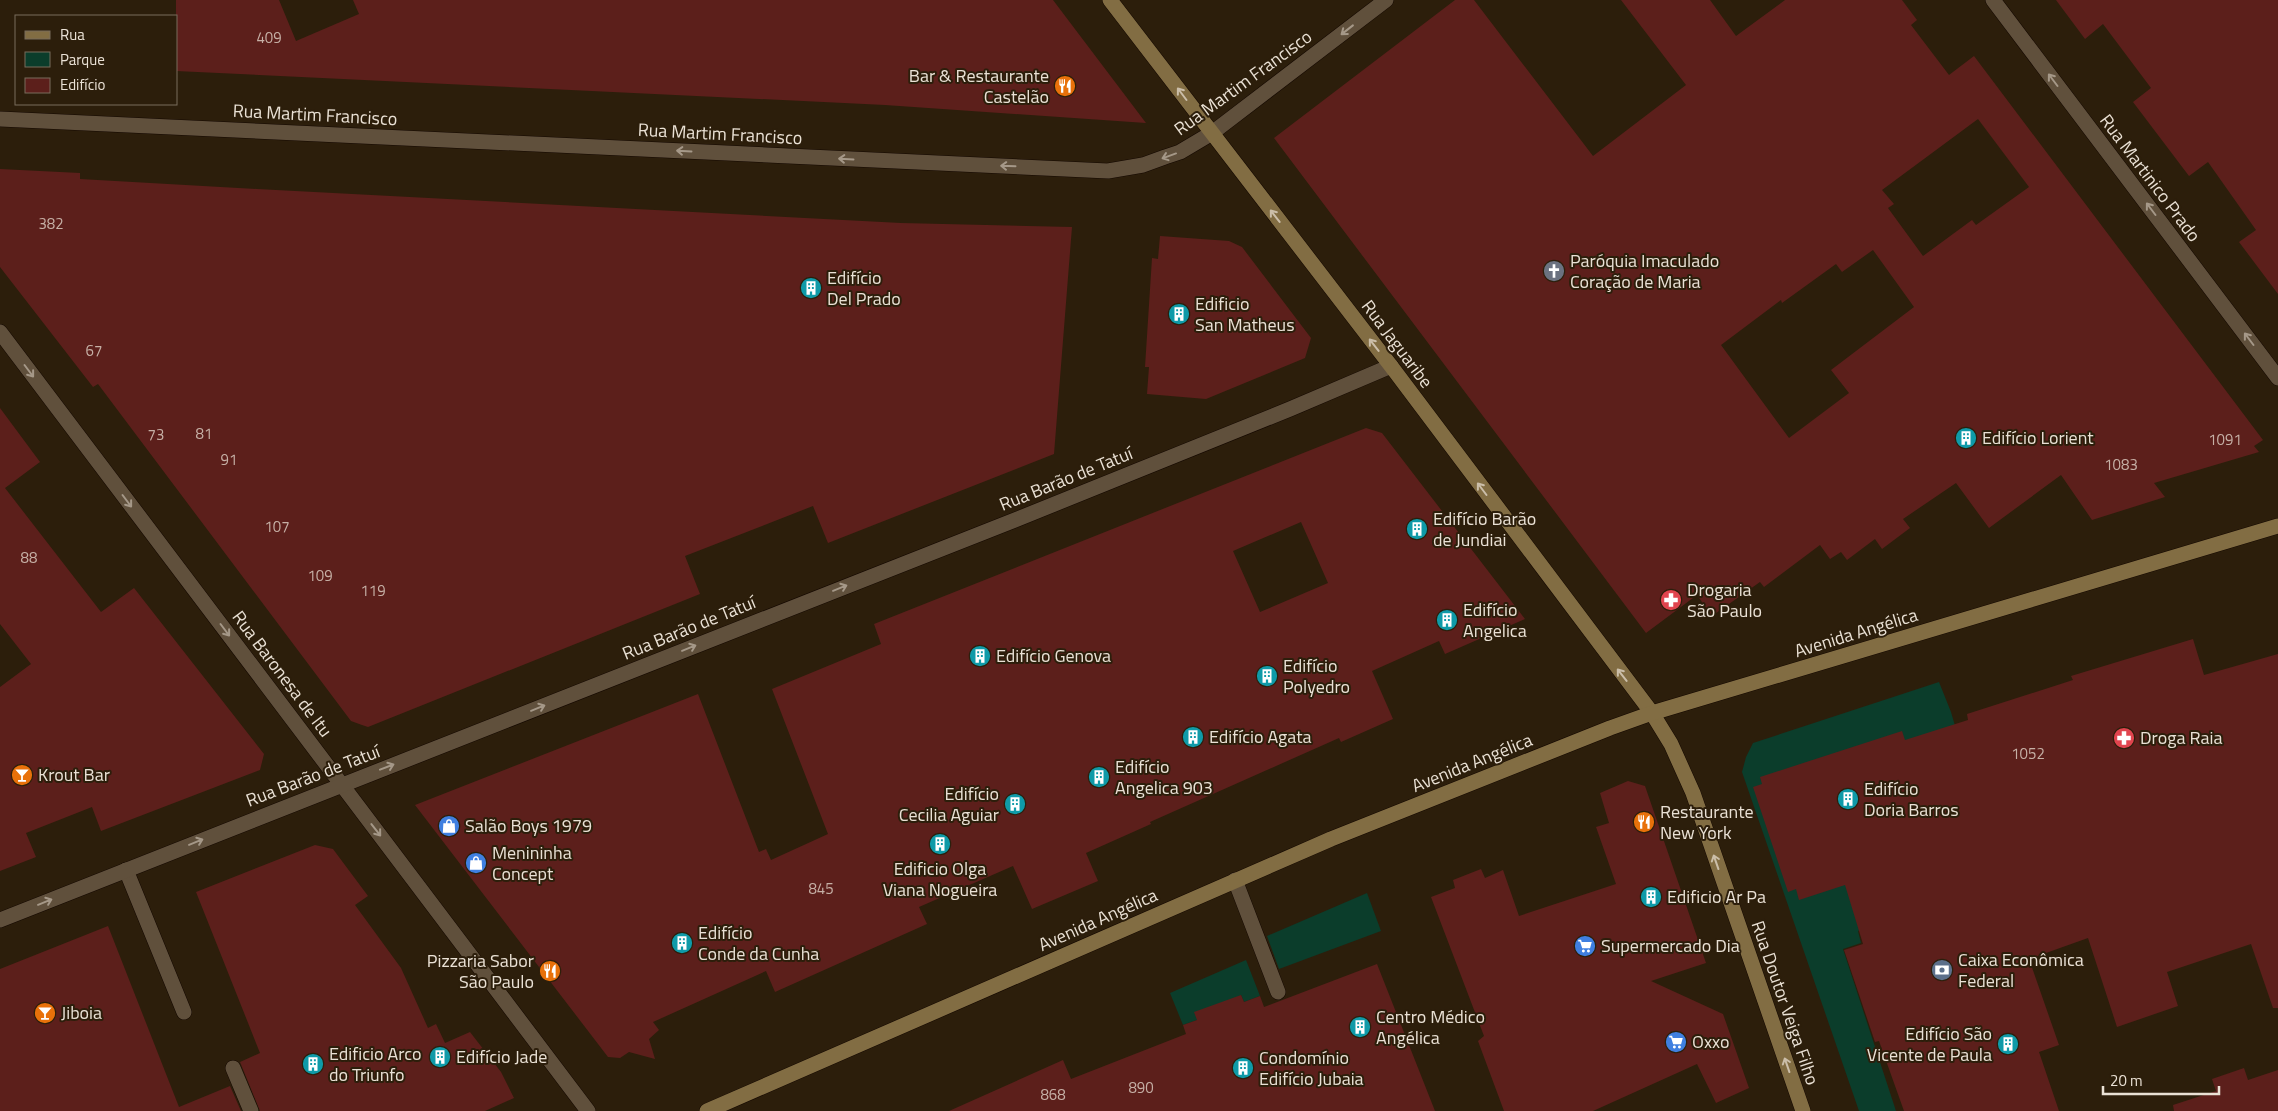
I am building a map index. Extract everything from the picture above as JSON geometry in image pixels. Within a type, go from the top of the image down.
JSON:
[{"type":"main road","name":"Rua Jaguaribe","points":[[1110,0],[1391,366],[1652,713]]},
{"type":"main road","name":"Avenida Angélica","points":[[707,1111],[1235,880],[1340,836],[1652,713],[2278,526]]},
{"type":"main road","name":"Rua Doutor Veiga Filho","points":[[1652,713],[1671,744],[1692,793],[1803,1111]]},
{"type":"street","name":"Rua Martim Francisco","points":[[0,119],[1108,170],[1143,165],[1172,155],[1212,133],[1386,0]]},
{"type":"street","name":"Rua Martinico Prado","points":[[1993,0],[2278,378]]},
{"type":"street","name":"Rua Baronesa de Itu","points":[[0,332],[588,1111]]},
{"type":"street","name":"Rua Barão de Tatuí","points":[[0,920],[1033,512],[1290,409],[1391,366]]},
{"type":"street","points":[[126,870],[184,1012]]},
{"type":"street","points":[[1235,880],[1278,992]]},
{"type":"street","points":[[233,1068],[251,1111]]},
{"type":"green space","points":[[1939,682],[1951,712],[1980,812],[1968,893],[1858,931],[1861,943],[1843,949],[1896,1111],[1859,1111],[1742,772],[1746,757],[1753,743]]},
{"type":"green space","points":[[1367,893],[1381,931],[1279,969],[1267,936]]},
{"type":"green space","points":[[1246,960],[1260,996],[1244,1002],[1241,995],[1197,1020],[1183,1025],[1170,993]]},
{"type":"building","points":[[176,0],[279,0],[296,41],[359,14],[353,0],[1053,0],[1146,123],[885,105],[178,71],[178,15],[176,15]]},
{"type":"building","points":[[1455,0],[1474,0],[1593,156],[1686,85],[1621,0],[1710,0],[1736,36],[1785,0],[1902,0],[1917,20],[1911,25],[1949,75],[1974,56],[2263,440],[2254,446],[2259,452],[2154,483],[2165,497],[2092,520],[2061,475],[1989,528],[1956,483],[1903,519],[1910,528],[1882,549],[1875,539],[1847,560],[1841,552],[1830,559],[1820,545],[1764,587],[1760,582],[1712,616],[1697,595],[1646,633],[1274,138]],"holes":[[[1978,119],[2029,187],[1976,225],[1972,220],[1923,256],[1888,208],[1894,204],[1882,190]],[[1873,250],[1914,307],[1831,370],[1849,393],[1789,438],[1721,345],[1781,300],[1782,303],[1836,264],[1842,272]]]},
{"type":"building","points":[[2056,0],[2278,0],[2278,294],[2239,242],[2256,230],[2208,162],[2189,176],[2133,102],[2151,88],[2103,24],[2085,39]]},
{"type":"building","points":[[0,169],[80,173],[80,179],[257,189],[901,223],[1072,227],[1054,454],[828,543],[813,506],[685,556],[700,594],[368,727],[351,721],[98,384],[93,387],[0,267]]},
{"type":"building","points":[[1160,236],[1229,241],[1242,247],[1311,338],[1305,358],[1206,399],[1147,394],[1149,367],[1145,367],[1152,258],[1158,259]]},
{"type":"building","points":[[0,408],[40,462],[5,488],[101,612],[134,588],[264,754],[260,770],[101,831],[92,807],[26,833],[36,857],[0,871],[0,687],[31,664],[0,624]]},
{"type":"building","points":[[1366,428],[1382,433],[1525,619],[1445,654],[1439,641],[1372,671],[1393,719],[1341,742],[1339,738],[1150,822],[1151,824],[1086,853],[1098,881],[1032,909],[1013,866],[919,907],[927,924],[775,992],[766,971],[653,1022],[659,1030],[649,1039],[655,1059],[629,1052],[620,1058],[608,1057],[415,805],[698,694],[759,852],[766,849],[771,860],[828,834],[772,689],[881,644],[874,624]],"holes":[[[1301,522],[1328,583],[1260,612],[1233,551]]]},
{"type":"building","points":[[2193,639],[2204,675],[2278,654],[2278,1008],[2273,1008],[2251,944],[2167,972],[2178,1006],[2117,1027],[2088,938],[2029,959],[2059,1045],[2039,1052],[2059,1111],[1904,1111],[1879,1041],[1875,1042],[1844,950],[1863,944],[1845,885],[1799,900],[1796,889],[1788,892],[1753,787],[1762,784],[1760,777],[1902,731],[1905,740],[1968,720],[1967,714],[2073,680],[2071,676]]},
{"type":"building","points":[[1628,781],[1645,786],[1706,963],[1651,981],[1723,1014],[1749,1088],[1716,1103],[1697,1064],[1593,1111],[1504,1111],[1478,1041],[1484,1036],[1431,897],[1455,888],[1453,880],[1481,869],[1485,878],[1503,870],[1519,916],[1616,884],[1596,827],[1609,823],[1600,793]]},
{"type":"building","points":[[315,845],[333,849],[368,896],[355,905],[401,968],[428,1028],[436,1024],[445,1043],[470,1032],[501,1072],[514,1098],[485,1111],[260,1111],[240,1062],[260,1053],[196,892]]},
{"type":"building","points":[[108,926],[179,1107],[230,1086],[241,1111],[0,1111],[0,969]]},
{"type":"building","points":[[1377,964],[1435,1111],[949,1111],[1063,1060],[1071,1079],[1186,1034],[1183,1025],[1197,1020],[1194,1012],[1241,995],[1244,1002],[1260,996],[1264,1007]]},
{"type":"building","points":[[2244,1068],[2248,1080],[2278,1070],[2278,1111],[2174,1111],[2173,1105],[2216,1091],[2212,1079]]},
{"type":"place","name":"Bar & Restaurante Castelão","points":[[1065,86]]},
{"type":"place","name":"Paróquia Imaculado Coração de Maria","points":[[1554,271]]},
{"type":"place","name":"Edifício Del Prado","points":[[811,288]]},
{"type":"place","name":"Edificio San Matheus","points":[[1179,314]]},
{"type":"place","name":"Edifício Lorient","points":[[1966,438]]},
{"type":"place","name":"Edifício Barão de Jundiai","points":[[1417,529]]},
{"type":"place","name":"Drogaria São Paulo","points":[[1671,600]]},
{"type":"place","name":"Edifício Angelica","points":[[1447,620]]},
{"type":"place","name":"Edifício Genova","points":[[980,656]]},
{"type":"place","name":"Edifício Polyedro","points":[[1267,676]]},
{"type":"place","name":"Edifício Agata","points":[[1193,737]]},
{"type":"place","name":"Droga Raia","points":[[2124,738]]},
{"type":"place","name":"Krout Bar","points":[[22,775]]},
{"type":"place","name":"Edifício Angelica 903","points":[[1099,777]]},
{"type":"place","name":"Edifício Doria Barros","points":[[1848,799]]},
{"type":"place","name":"Edifício Cecilia Aguiar","points":[[1015,804]]},
{"type":"place","name":"Restaurante New York","points":[[1644,822]]},
{"type":"place","name":"Salão Boys 1979","points":[[449,826]]},
{"type":"place","name":"Edificio Olga Viana Nogueira","points":[[940,844]]},
{"type":"place","name":"Menininha Concept","points":[[476,863]]},
{"type":"place","name":"Edificio Ar Pa","points":[[1651,897]]},
{"type":"place","name":"Edifício Conde da Cunha","points":[[682,943]]},
{"type":"place","name":"Supermercado Dia","points":[[1585,946]]},
{"type":"place","name":"Caixa Econômica Federal","points":[[1942,970]]},
{"type":"place","name":"Pizzaria Sabor São Paulo","points":[[550,971]]},
{"type":"place","name":"Jiboia","points":[[45,1013]]},
{"type":"place","name":"Centro Médico Angélica","points":[[1360,1027]]},
{"type":"place","name":"Oxxo","points":[[1676,1042]]},
{"type":"place","name":"Edifício São Vicente de Paula","points":[[2008,1044]]},
{"type":"place","name":"Edifício Jade","points":[[440,1057]]},
{"type":"place","name":"Edificio Arco do Triunfo","points":[[313,1064]]},
{"type":"place","name":"Condomínio Edifício Jubaia","points":[[1243,1068]]}]
